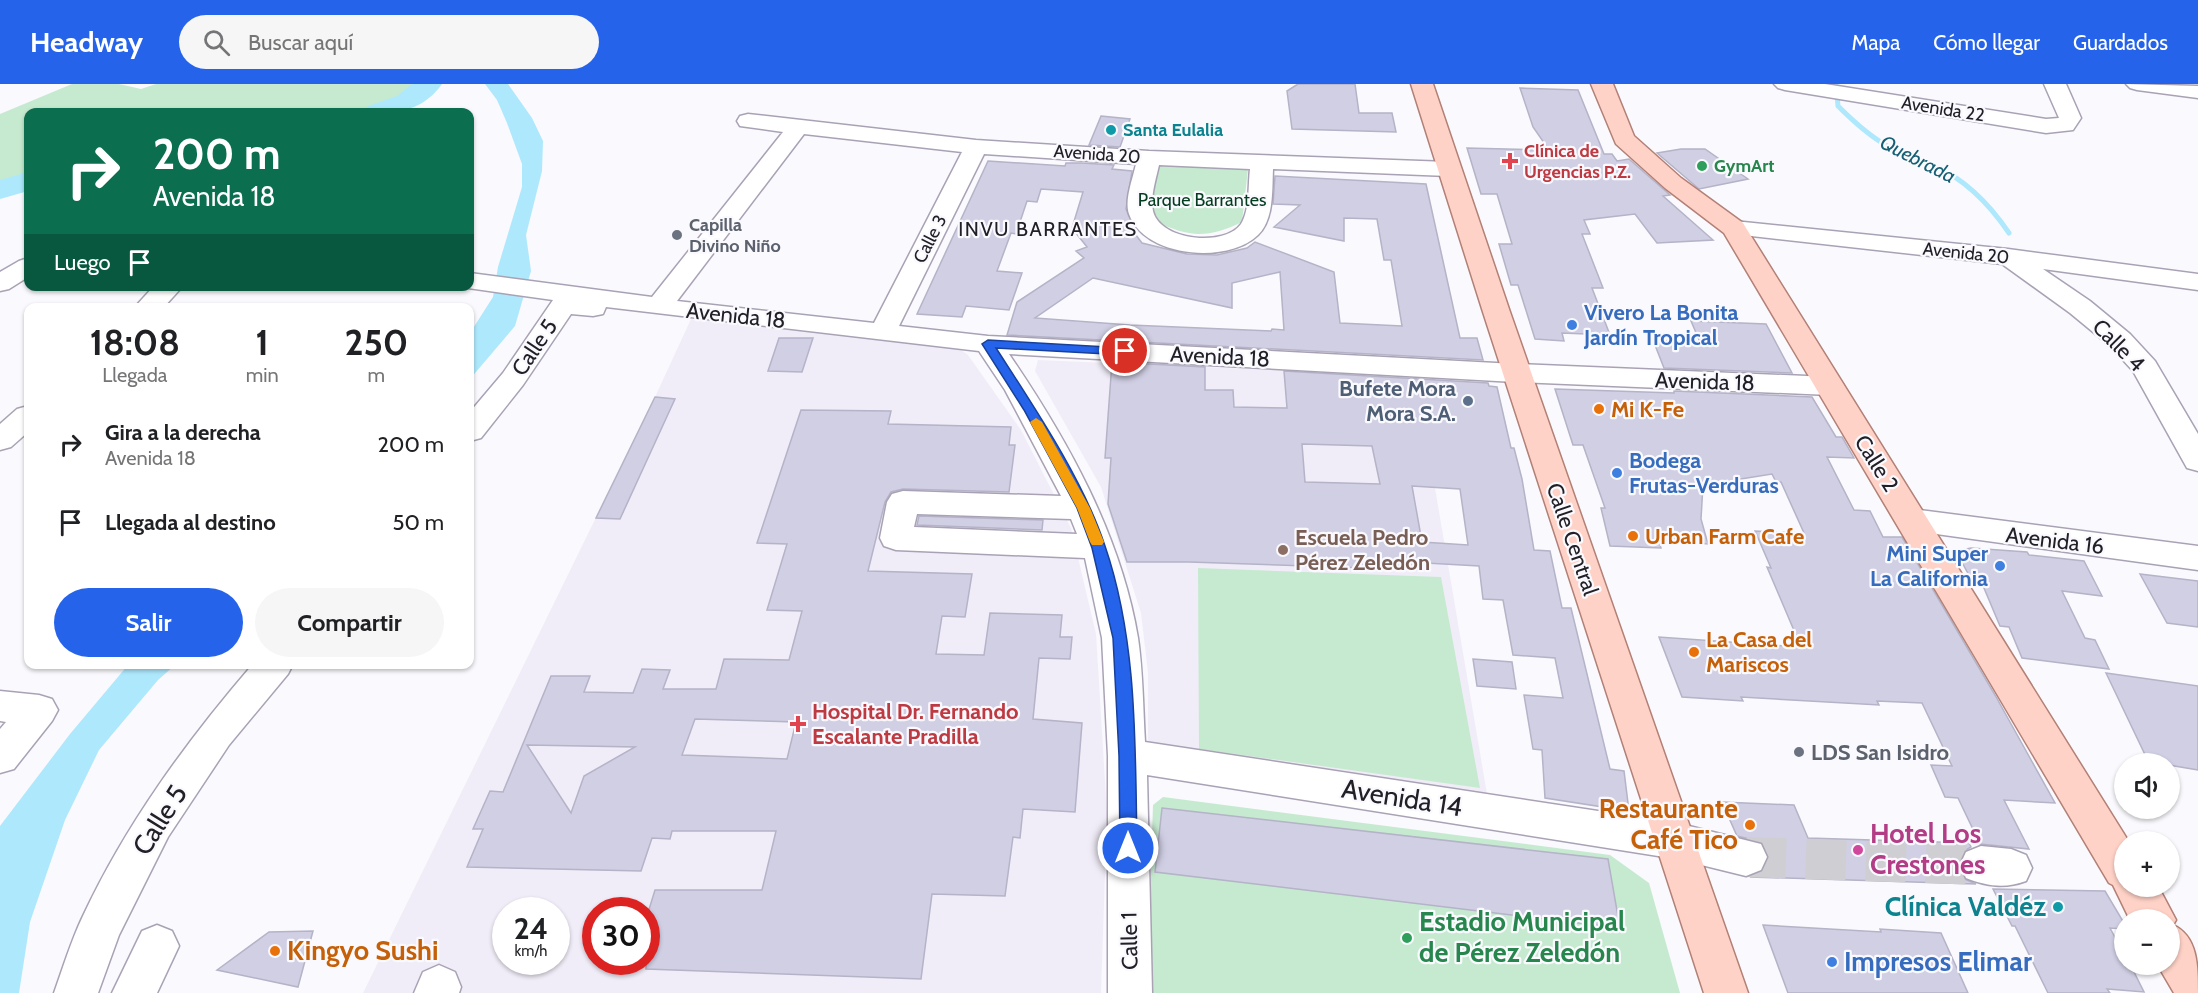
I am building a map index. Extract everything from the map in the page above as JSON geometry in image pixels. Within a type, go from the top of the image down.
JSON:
[{"type":"main road","name":"Calle Central","points":[[1422,84],[1515,373],[1677,841],[1726,993]]},
{"type":"main road","name":"Calle 2","points":[[1602,84],[1624,139],[1673,183],[1734,228],[2114,854]]},
{"type":"main road","points":[[2180,962],[2198,992]]},
{"type":"street","name":"Avenida 22","points":[[1785,84],[2046,126],[2065,125],[2070,118],[2055,84]]},
{"type":"street","points":[[2137,84],[2198,92]]},
{"type":"street","name":"Avenida 20","points":[[748,122],[976,147],[1149,158],[1448,169]]},
{"type":"street","points":[[659,306],[798,127]]},
{"type":"street","name":"Calle 3","points":[[883,331],[976,147]]},
{"type":"street","points":[[1149,158],[1140,211],[1149,229],[1171,242],[1204,245],[1232,241],[1249,230],[1255,219],[1262,163]]},
{"type":"street","name":"Avenida 20","points":[[1734,228],[2008,257],[2198,282]]},
{"type":"street","name":"Calle 4","points":[[2008,257],[2080,307],[2120,340],[2145,367],[2198,461]]},
{"type":"street","points":[[0,283],[24,268]]},
{"type":"street","name":"Avenida 18","points":[[480,283],[687,310],[988,344],[1515,373],[1830,386]]},
{"type":"street","points":[[152,303],[165,291]]},
{"type":"street","name":"Calle 5","points":[[474,426],[513,379],[562,305],[657,316],[672,315],[687,310]]},
{"type":"street","name":"Calle 1","points":[[988,344],[1019,390],[1083,508],[1099,548],[1120,638],[1127,756],[1130,993]]},
{"type":"street","points":[[0,440],[24,419]]},
{"type":"street","points":[[1083,508],[903,502],[896,538],[1099,548]]},
{"type":"street","name":"Avenida 16","points":[[1912,521],[2198,558]]},
{"type":"street","name":"Calle 5","points":[[76,993],[99,929],[154,824],[216,734],[271,669]]},
{"type":"street","points":[[0,706],[39,710],[0,757]]},
{"type":"street","name":"Avenida 14","points":[[1127,756],[1677,841],[1746,857]]},
{"type":"street","points":[[134,993],[157,946]]},
{"type":"shaded area","name":"Hospital Dr. Fernando Escalante Pradilla","points":[[691,319],[958,348],[968,355],[1021,430],[1071,528],[1096,634],[1107,814],[1101,993],[363,993]]},
{"type":"shaded area","name":"Escuela Pedro Pérez Zeledón","points":[[1038,360],[1416,376],[1487,794],[1148,746],[1148,673],[1141,613],[1101,487],[1035,371]]},
{"type":"green space","points":[[72,84],[119,84],[141,89],[156,84],[429,84],[407,102],[390,108],[24,108],[24,183],[0,191],[0,114]]},
{"type":"green space","name":"Parque Barrantes","points":[[1158,165],[1248,169],[1242,222],[1219,231],[1199,234],[1178,231],[1156,221],[1151,205]]},
{"type":"green space","points":[[1198,568],[1441,577],[1480,788],[1199,749]]},
{"type":"green space","name":"Estadio Municipal de Pérez Zeledón","points":[[1163,797],[1610,855],[1649,883],[1680,993],[1147,993],[1153,805]]},
{"type":"water","points":[[485,84],[508,84],[532,118],[543,141],[542,171],[526,235],[531,271],[515,326],[474,374],[474,327],[493,297],[498,267],[522,187],[522,164],[497,100]]},
{"type":"water","points":[[125,669],[170,669],[158,680],[99,750],[65,820],[30,922],[19,993],[0,993],[0,826],[70,734]]},
{"type":"building","points":[[1298,84],[1355,84],[1359,113],[1392,113],[1396,132],[1292,129],[1287,91]]},
{"type":"building","points":[[1520,88],[1578,90],[1604,154],[1612,154],[1617,161],[1629,159],[1670,195],[1663,196],[1713,240],[1657,243],[1635,214],[1584,220],[1590,234],[1582,234],[1603,288],[1592,288],[1610,335],[1562,333],[1564,341],[1535,339],[1518,285],[1511,285],[1499,244],[1512,244],[1497,194],[1481,194],[1467,148],[1549,150],[1533,127]]},
{"type":"building","name":"Santa Eulalia","points":[[1101,116],[1130,119],[1120,147],[1089,145]]},
{"type":"building","name":"GymArt","points":[[1681,149],[1705,149],[1748,179],[1699,189],[1657,153]]},
{"type":"building","points":[[988,161],[1065,166],[1066,163],[1082,163],[1114,165],[1112,169],[1132,171],[1126,209],[1131,221],[1129,226],[1142,243],[1187,254],[1217,255],[1247,248],[1255,242],[1334,272],[1340,323],[1402,326],[1391,260],[1384,260],[1377,219],[1344,218],[1344,241],[1274,227],[1300,205],[1273,204],[1275,176],[1426,184],[1460,338],[1477,338],[1483,360],[1007,335],[1017,302],[1084,258],[1076,251],[1087,247],[1072,228],[1083,192],[1041,189],[1037,202],[1027,201],[1016,234],[1011,233],[997,271],[1022,273],[1009,310],[966,306],[962,317],[917,314]],"holes":[[[1280,272],[1284,330],[1130,325],[1035,318],[1093,278],[1232,308],[1232,283]]]},
{"type":"building","points":[[1691,321],[1766,324],[1792,373],[1664,368],[1653,340],[1700,342]]},
{"type":"building","points":[[779,338],[813,338],[802,372],[768,371]]},
{"type":"building","points":[[1112,362],[1205,367],[1205,390],[1233,390],[1234,407],[1287,408],[1284,371],[1488,383],[1489,386],[1497,387],[1511,448],[1514,448],[1522,479],[1534,550],[1550,551],[1562,608],[1571,608],[1610,769],[1624,771],[1629,811],[1545,798],[1542,750],[1533,749],[1524,695],[1563,698],[1555,658],[1513,655],[1503,600],[1483,599],[1479,566],[1426,563],[1427,570],[1127,562],[1108,504],[1111,458],[1105,458]],"holes":[[[1302,444],[1372,446],[1380,484],[1305,482]],[[1412,486],[1460,489],[1468,545],[1422,542]]]},
{"type":"building","points":[[1555,389],[1812,397],[1836,437],[1842,437],[1854,458],[1827,457],[1854,510],[1870,511],[1883,537],[1902,537],[1995,695],[2055,803],[2004,800],[2029,849],[1980,844],[1958,798],[1945,797],[1931,765],[1952,766],[1922,703],[1877,701],[1879,705],[1741,697],[1743,701],[1682,697],[1659,637],[1801,647],[1767,567],[1771,568],[1755,531],[1804,533],[1781,482],[1776,482],[1772,474],[1703,485],[1701,519],[1708,544],[1659,540],[1661,548],[1610,546],[1601,508],[1605,508],[1583,445],[1573,445]]},
{"type":"building","points":[[655,397],[675,399],[620,519],[596,518]]},
{"type":"building","points":[[801,410],[891,411],[888,424],[1011,427],[1009,445],[1015,445],[1009,492],[903,489],[891,492],[885,502],[868,571],[972,574],[965,617],[942,616],[936,654],[984,655],[990,613],[1062,615],[1060,637],[1072,637],[1070,659],[1039,658],[1033,719],[1082,723],[1075,812],[1023,809],[1020,838],[1013,837],[1005,896],[932,894],[921,979],[660,970],[660,897],[653,897],[655,890],[762,890],[776,831],[672,831],[670,839],[652,838],[641,871],[467,867],[483,829],[473,829],[490,791],[503,792],[551,676],[590,676],[584,692],[633,693],[642,669],[670,670],[663,689],[716,689],[724,659],[789,660],[802,611],[767,610],[787,544],[757,543]],"holes":[[[695,719],[796,722],[787,759],[682,755]],[[527,745],[635,747],[584,776],[571,813]]]},
{"type":"building","points":[[919,516],[1043,520],[1042,530],[917,525]]},
{"type":"building","points":[[1971,548],[2027,552],[2029,555],[2084,561],[2102,596],[2062,591],[2085,638],[2095,640],[2109,669],[2022,658],[2009,627],[2000,626],[1981,581],[1972,581],[1956,551]]},
{"type":"building","points":[[2140,574],[2198,581],[2198,627],[2167,623]]},
{"type":"building","points":[[1473,659],[1512,662],[1516,689],[1477,686]]},
{"type":"building","points":[[2106,673],[2198,686],[2198,770],[2180,767],[2180,753],[2144,753]]},
{"type":"building","name":"Hotel Los Crestones","points":[[1722,802],[1794,805],[1808,838],[1969,843],[1971,847],[1964,851],[1958,866],[1964,879],[1976,884],[1750,877],[1763,871],[1769,856],[1762,842],[1737,836]]},
{"type":"building","points":[[1162,808],[1608,859],[1620,928],[1155,872]]},
{"type":"building","points":[[1993,889],[2105,891],[2116,909],[2114,928],[2110,928],[2114,935],[2114,975],[2136,975],[2144,992],[2107,989],[2110,993],[2048,993],[2015,926],[2012,926]]},
{"type":"building","name":"Impresos Elimar","points":[[1763,925],[1941,933],[1968,993],[1788,993]]},
{"type":"building","name":"Kingyo Sushi","points":[[313,931],[298,987],[217,970],[269,932]]},
{"type":"waterway","points":[[390,108],[407,102],[429,84]]},
{"type":"waterway","name":"Quebrada","points":[[1836,84],[1838,106],[1860,126],[1890,147],[1957,178],[1985,203],[2009,233]]},
{"type":"waterway","points":[[0,190],[24,182]]},
{"type":"tunnel","points":[[1746,857],[1981,865]]},
{"type":"slow traffic","points":[[1036,422],[1083,508],[1097,542]]},
{"type":"place","name":"Santa Eulalia","points":[[1111,130]]},
{"type":"place","name":"Clínica de Urgencias P.Z.","points":[[1510,161]]},
{"type":"place","name":"GymArt","points":[[1702,166]]},
{"type":"place","name":"Capilla Divino Niño","points":[[677,235]]},
{"type":"place","name":"Vivero La Bonita Jardín Tropical","points":[[1572,325]]},
{"type":"place","name":"Bufete Mora Mora S.A.","points":[[1468,401]]},
{"type":"place","name":"Mi K-Fe","points":[[1599,409]]},
{"type":"place","name":"Bodega Frutas-Verduras","points":[[1617,473]]},
{"type":"place","name":"Urban Farm Cafe","points":[[1633,536]]},
{"type":"place","name":"Escuela Pedro Pérez Zeledón","points":[[1283,550]]},
{"type":"place","name":"Mini Super La California","points":[[2000,566]]},
{"type":"place","name":"La Casa del Mariscos","points":[[1694,652]]},
{"type":"place","name":"Hospital Dr. Fernando Escalante Pradilla","points":[[798,724]]},
{"type":"place","name":"LDS San Isidro","points":[[1799,752]]},
{"type":"place","name":"Restaurante Café Tico","points":[[1750,825]]},
{"type":"place","name":"Hotel Los Crestones","points":[[1858,850]]},
{"type":"place","name":"Clínica Valdéz","points":[[2058,907]]},
{"type":"place","name":"Estadio Municipal de Pérez Zeledón","points":[[1407,938]]},
{"type":"place","name":"Kingyo Sushi","points":[[275,951]]},
{"type":"place","name":"Impresos Elimar","points":[[1832,962]]},
{"type":"district","name":"INVU BARRANTES","points":[[1048,229]]},
{"type":"route","points":[[1125,351],[988,344],[1030,410],[1083,508],[1099,548],[1120,638],[1127,756],[1128,848]]}]
